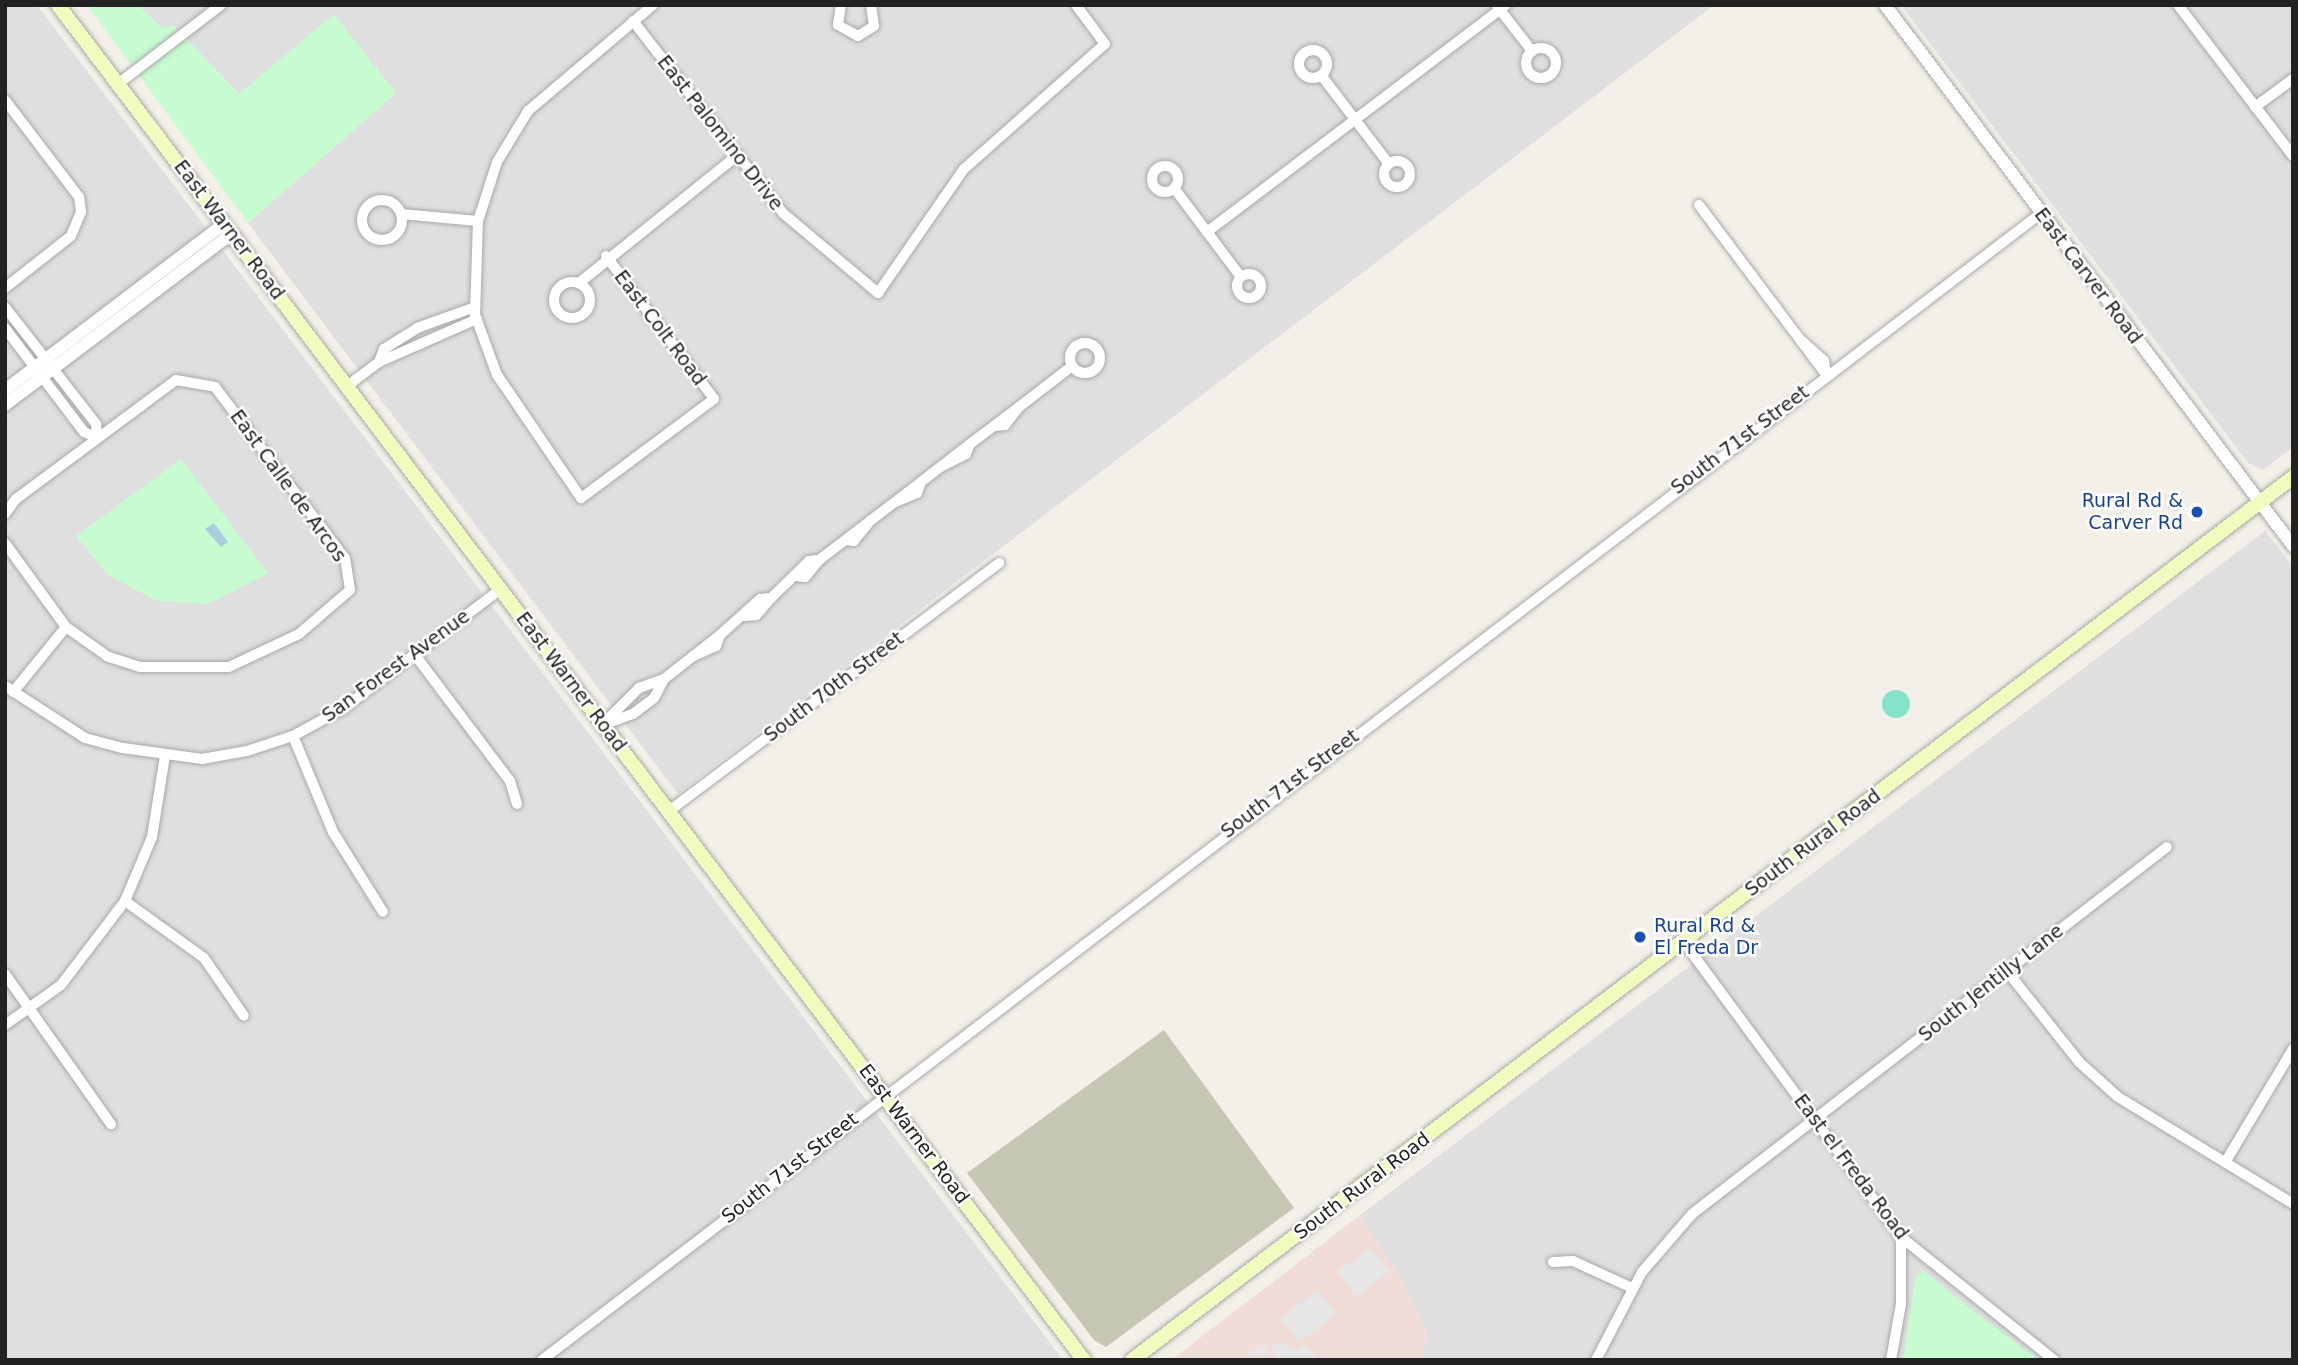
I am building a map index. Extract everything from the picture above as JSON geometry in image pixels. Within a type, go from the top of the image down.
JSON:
[{"type":"main road","name":"East Warner Road","points":[[58,5],[1084,1360]]},
{"type":"main road","name":"South Rural Road","points":[[1132,1360],[2293,477]]},
{"type":"street","points":[[118,85],[221,5]]},
{"type":"street","points":[[476,313],[478,221],[497,162],[528,111],[653,5]]},
{"type":"street","points":[[841,5],[838,24],[858,36],[873,26],[871,5]]},
{"type":"street","name":"East Palomino Drive","points":[[633,21],[734,158],[784,214],[878,293],[964,169],[1105,44],[1076,5]]},
{"type":"street","name":"East Carver Road","points":[[1885,5],[2293,547]]},
{"type":"street","points":[[2178,5],[2293,156]]},
{"type":"street","points":[[1207,232],[1501,7],[1532,51]]},
{"type":"street","points":[[1321,75],[1389,164]]},
{"type":"street","points":[[2255,107],[2293,79]]},
{"type":"street","points":[[5,100],[79,197],[81,212],[71,236],[5,288]]},
{"type":"street","points":[[579,283],[606,256],[734,158]]},
{"type":"street","points":[[1174,188],[1241,277]]},
{"type":"street","points":[[1699,205],[1802,341],[1809,359],[1826,374]]},
{"type":"street","name":"South 71st Street","points":[[542,1360],[884,1095],[2040,213]]},
{"type":"street","points":[[401,215],[478,221]]},
{"type":"street","points":[[5,405],[50,363],[228,229]]},
{"type":"street","name":"East Colt Road","points":[[476,313],[497,374],[581,498],[713,399],[606,256]]},
{"type":"street","points":[[5,307],[96,424],[97,438]]},
{"type":"street","points":[[379,362],[384,349],[426,324],[476,313]]},
{"type":"street","points":[[347,386],[379,362],[432,339],[476,313]]},
{"type":"street","points":[[426,324],[432,339]]},
{"type":"street","points":[[5,328],[84,432],[97,438]]},
{"type":"street","points":[[603,724],[639,688],[664,678],[694,656],[716,646],[720,635],[745,616],[756,615],[797,576],[805,577],[819,560],[846,540],[854,541],[870,521],[896,502],[917,492],[920,482],[966,454],[970,444],[994,426],[1005,425],[1019,407],[1072,366]]},
{"type":"street","points":[[5,390],[39,372]]},
{"type":"street","name":"East Calle de Arcos","points":[[66,627],[107,656],[139,667],[196,671],[267,653],[350,590],[345,558],[215,387],[176,380],[97,438]]},
{"type":"street","points":[[5,514],[97,438]]},
{"type":"street","points":[[5,542],[66,627],[9,689]]},
{"type":"street","name":"South 70th Street","points":[[669,811],[999,563]]},
{"type":"street","name":"San Forest Avenue","points":[[9,689],[85,738],[165,756],[202,759],[293,736],[344,708],[501,589]]},
{"type":"street","points":[[415,654],[510,781],[517,804]]},
{"type":"street","points":[[603,724],[633,714],[654,698],[664,678]]},
{"type":"street","points":[[293,736],[333,832],[383,912]]},
{"type":"street","points":[[5,1025],[27,1010],[97,945],[125,901],[152,837],[165,756]]},
{"type":"street","name":"South Jentilly Lane","points":[[1596,1360],[1632,1288],[1692,1214],[2167,847]]},
{"type":"street","points":[[125,901],[204,958],[244,1016]]},
{"type":"street","name":"East el Freda Road","points":[[1682,941],[1901,1237],[2054,1360]]},
{"type":"street","points":[[2007,971],[2079,1062],[2118,1097],[2293,1204]]},
{"type":"street","points":[[5,974],[27,1010],[111,1124]]},
{"type":"street","points":[[2226,1161],[2293,1049]]},
{"type":"street","points":[[1891,1360],[1901,1304],[1901,1237]]},
{"type":"street","points":[[1553,1262],[1573,1261],[1632,1288]]},
{"type":"shaded area","points":[[5,5],[37,5],[1063,1360],[5,1360]]},
{"type":"shaded area","points":[[137,5],[1714,5],[678,794],[248,223],[396,93],[239,94],[173,25],[164,29]]},
{"type":"shaded area","points":[[1901,5],[2293,5],[2293,447],[2263,470],[2248,463]]},
{"type":"shaded area","points":[[2265,531],[2293,567],[2293,1360],[1421,1360],[1427,1334],[1398,1274],[1359,1216]]},
{"type":"shaded area","points":[[1164,1030],[1294,1208],[1106,1347],[1094,1340],[967,1173]]},
{"type":"shaded area","points":[[1359,1216],[1398,1274],[1427,1334],[1421,1360],[1171,1360]]},
{"type":"shaded area","points":[[1370,1247],[1389,1271],[1357,1297],[1338,1272]]},
{"type":"shaded area","points":[[1318,1290],[1336,1314],[1299,1342],[1280,1318]]},
{"type":"shaded area","points":[[1278,1342],[1297,1350],[1305,1344],[1318,1360],[1280,1360],[1271,1347]]},
{"type":"shaded area","points":[[1262,1344],[1269,1353],[1241,1360]]},
{"type":"green space","points":[[87,5],[137,5],[164,29],[173,25],[239,94],[334,14],[396,93],[248,223]]},
{"type":"green space","points":[[181,459],[268,573],[208,604],[157,601],[108,575],[76,536]]},
{"type":"green space","points":[[1896,690],[1906,694],[1910,704],[1906,714],[1896,718],[1886,714],[1882,704],[1886,694]]},
{"type":"green space","points":[[1924,1271],[2039,1360],[1903,1360],[1916,1275]]},
{"type":"water","points":[[214,523],[228,542],[221,547],[205,529]]},
{"type":"place","name":"Rural Rd & Carver Rd","points":[[2197,512]]},
{"type":"place","name":"Rural Rd & El Freda Dr","points":[[1640,937]]}]
